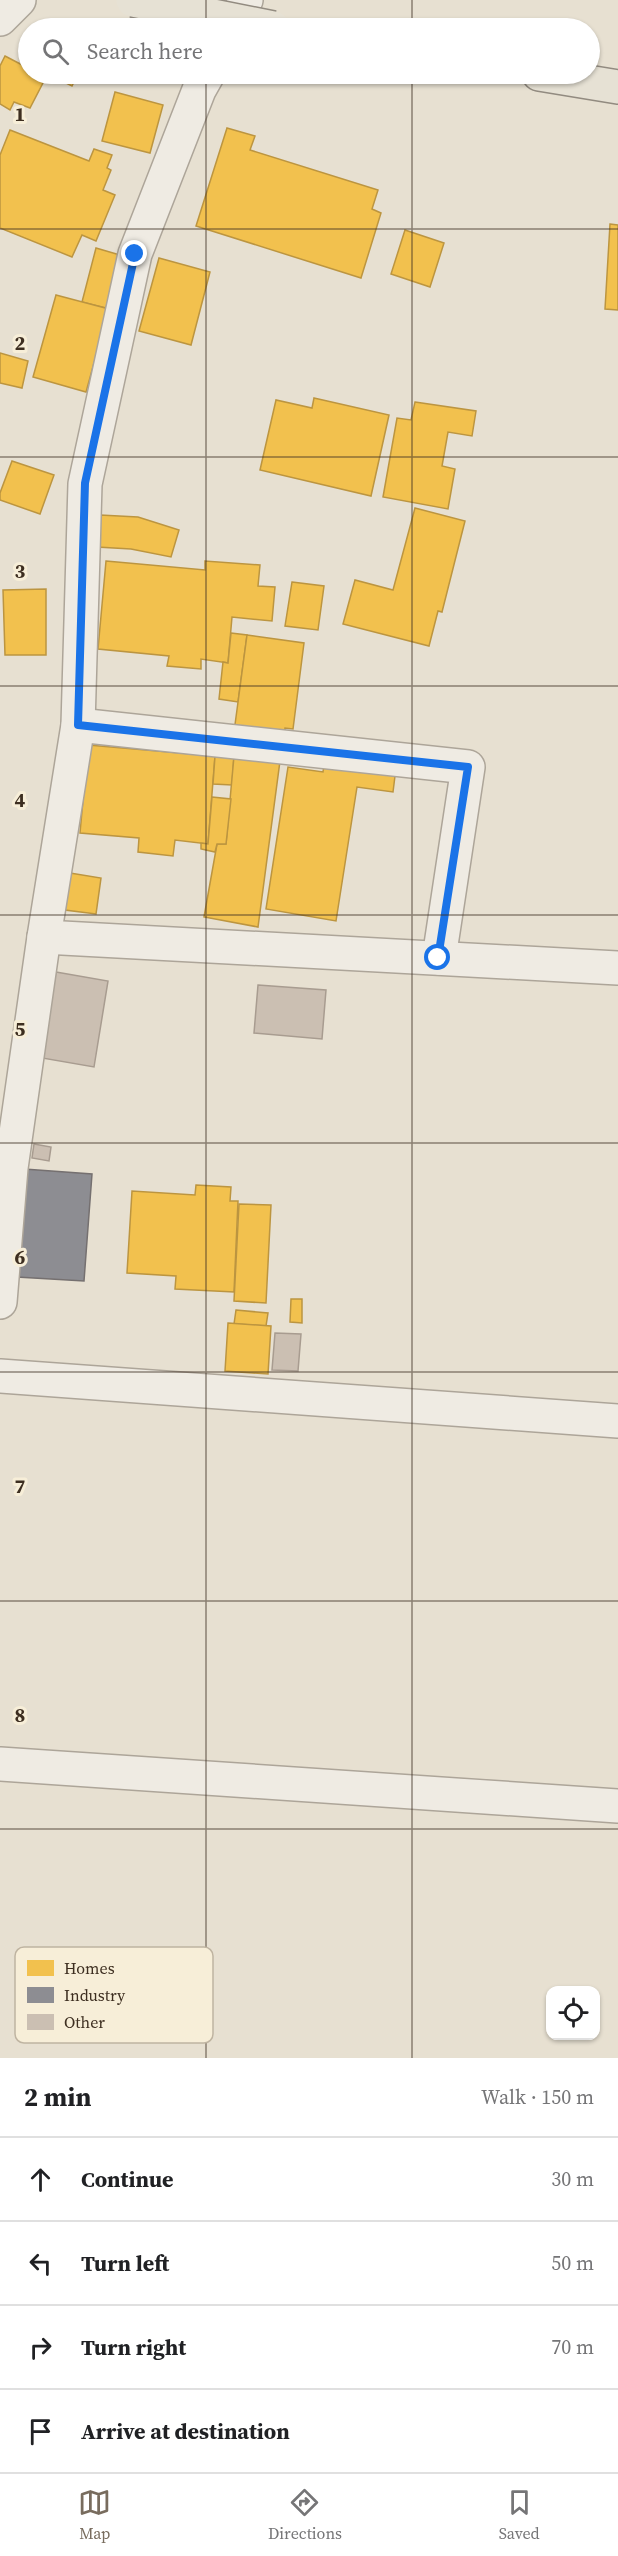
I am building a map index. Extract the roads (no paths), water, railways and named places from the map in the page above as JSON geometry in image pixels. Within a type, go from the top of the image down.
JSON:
[{"type":"main road","points":[[133,0],[223,18]]},
{"type":"main road","points":[[600,84],[618,87]]},
{"type":"street","points":[[0,19],[19,0]]},
{"type":"street","points":[[236,18],[246,0]]},
{"type":"street","points":[[0,1302],[6,1167],[78,725],[85,483],[135,254],[202,84]]},
{"type":"street","points":[[78,725],[468,767],[438,958]]},
{"type":"street","points":[[44,937],[618,968]]},
{"type":"street","points":[[0,1376],[618,1421]]},
{"type":"street","points":[[0,1764],[618,1806]]}]
